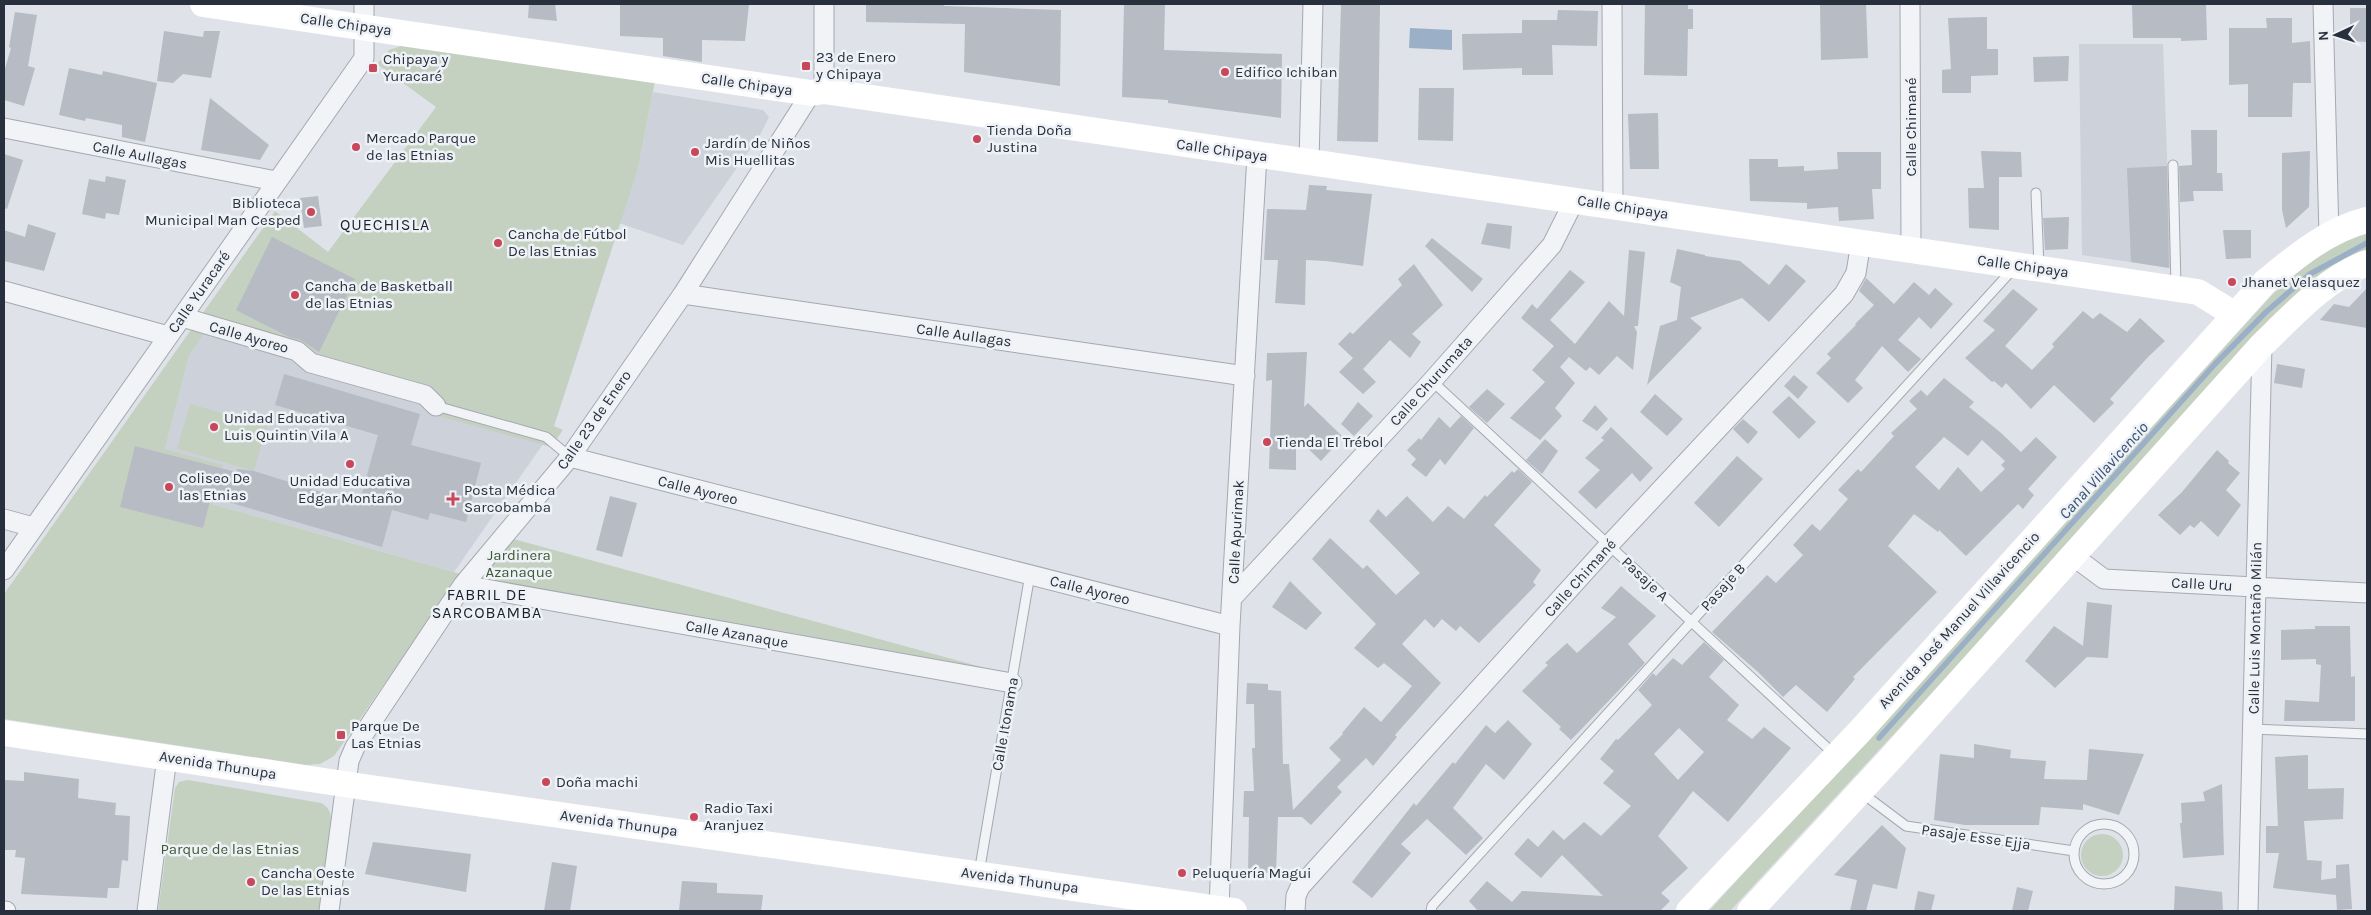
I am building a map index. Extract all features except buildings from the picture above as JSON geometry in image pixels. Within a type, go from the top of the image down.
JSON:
[{"type":"street","name":"Calle Chipaya","points":[[203,4],[364,15],[818,92],[2028,266],[2198,292],[2234,314]]},
{"type":"street","points":[[818,92],[824,4]]},
{"type":"street","points":[[1310,162],[1313,4]]},
{"type":"street","points":[[1612,4],[1614,205]]},
{"type":"street","name":"Calle Chimané","points":[[1910,4],[1911,250]]},
{"type":"street","points":[[2323,4],[2329,236]]},
{"type":"street","name":"Calle Yuracaré","points":[[4,570],[364,58],[364,15]]},
{"type":"street","name":"Calle 23 de Enero","points":[[329,911],[349,761],[355,746],[463,585],[570,458],[683,294],[818,92]]},
{"type":"street","name":"Calle Aullagas","points":[[4,128],[276,181]]},
{"type":"street","name":"Calle Apurimak","points":[[1226,910],[1230,626],[1256,155]]},
{"type":"street","name":"Calle Churumata","points":[[1233,597],[1432,381],[1552,245],[1575,200]]},
{"type":"street","name":"Avenida José Manuel Villavicencio","points":[[1689,911],[1836,756],[2234,314],[2265,282],[2286,264],[2329,236],[2367,220]]},
{"type":"street","name":"Calle Chimané","points":[[1295,911],[1296,896],[1300,887],[1609,545],[1844,294],[1856,273],[1861,242]]},
{"type":"street","points":[[1750,911],[1860,792],[2262,345],[2294,313],[2327,286],[2354,268],[2367,263]]},
{"type":"street","points":[[4,291],[168,336]]},
{"type":"street","name":"Calle Aullagas","points":[[683,294],[1245,376]]},
{"type":"street","name":"Calle Ayoreo","points":[[182,317],[297,351],[311,363],[425,395],[436,406]]},
{"type":"street","name":"Calle Luis Montaño Milán","points":[[2248,911],[2262,345]]},
{"type":"street","name":"Calle Ayoreo","points":[[570,458],[1230,626]]},
{"type":"street","points":[[4,519],[33,528]]},
{"type":"street","name":"Calle Uru","points":[[2073,556],[2104,579],[2367,594]]},
{"type":"street","name":"Calle Azanaque","points":[[463,585],[1012,683]]},
{"type":"street","name":"Avenida Thunupa","points":[[4,733],[1226,910]]},
{"type":"street","points":[[147,911],[167,757]]},
{"type":"lane","points":[[2173,165],[2176,289]]},
{"type":"lane","points":[[2028,266],[2036,193]]},
{"type":"lane","name":"Pasaje B","points":[[1431,911],[1432,906],[1691,622],[2028,266]]},
{"type":"lane","name":"Pasaje A","points":[[1432,381],[1836,756]]},
{"type":"lane","name":"Calle Ayoreo","points":[[436,406],[546,436],[570,458]]},
{"type":"lane","name":"Calle Itonama","points":[[979,874],[1030,574]]},
{"type":"lane","points":[[2252,729],[2367,734]]},
{"type":"lane","name":"Pasaje Esse Ejja","points":[[1860,792],[1906,826],[2074,851]]},
{"type":"lane","points":[[2100,824],[2110,824],[2120,828],[2127,835],[2134,854],[2128,872],[2112,883],[2102,884],[2085,877],[2075,861],[2074,851],[2076,841],[2082,833],[2100,824]]},
{"type":"shaded area","points":[[2079,44],[2163,44],[2171,268],[2082,255]]},
{"type":"shaded area","name":"Jardín de Niños Mis Huellitas","points":[[653,92],[763,110],[769,117],[760,135],[683,245],[619,223],[638,169]]},
{"type":"shaded area","points":[[205,331],[423,401],[428,413],[543,444],[454,572],[212,504],[165,449],[189,356]]},
{"type":"green space","name":"Parque de las Etnias","points":[[404,45],[655,81],[638,169],[554,426],[563,430],[551,447],[427,413],[423,401],[295,357],[205,332],[189,356],[165,449],[223,465],[212,504],[461,574],[334,756],[320,764],[306,765],[4,719],[4,594],[275,211],[328,252],[436,107],[377,64],[389,50]]},
{"type":"green space","points":[[2367,231],[2367,251],[2050,565],[1730,911],[1709,911],[2273,294],[2317,258]]},
{"type":"green space","points":[[190,404],[267,426],[254,471],[177,449]]},
{"type":"green space","name":"Jardinera Azanaque","points":[[510,538],[985,668],[496,581],[490,576],[490,568]]},
{"type":"green space","name":"Parque de las Etnias","points":[[188,780],[321,803],[327,807],[331,825],[319,911],[158,911],[175,788],[179,782]]},
{"type":"green space","points":[[2102,834],[2117,840],[2123,855],[2117,870],[2102,876],[2087,870],[2081,855],[2087,840]]},
{"type":"water","points":[[1410,28],[1452,30],[1452,50],[1409,48]]},
{"type":"waterway","name":"Canal Villavicencio","points":[[1879,738],[2215,364],[2266,312],[2310,274],[2367,243]]},
{"type":"place","name":"23 de Enero y Chipaya","points":[[806,66]]},
{"type":"place","name":"Chipaya y Yuracaré","points":[[373,68]]},
{"type":"place","name":"Edifico Ichiban","points":[[1225,72]]},
{"type":"place","name":"Tienda Doña Justina","points":[[977,139]]},
{"type":"place","name":"Mercado Parque de las Etnias","points":[[356,147]]},
{"type":"place","name":"Jardín de Niños Mis Huellitas","points":[[695,152]]},
{"type":"place","name":"Biblioteca Municipal Man Cesped","points":[[311,212]]},
{"type":"place","name":"Cancha de Fútbol De las Etnias","points":[[498,243]]},
{"type":"place","name":"Jhanet Velasquez","points":[[2232,282]]},
{"type":"place","name":"Cancha de Basketball de las Etnias","points":[[295,295]]},
{"type":"place","name":"Unidad Educativa Luis Quintin Vila A","points":[[214,427]]},
{"type":"place","name":"Tienda El Trébol","points":[[1267,442]]},
{"type":"place","name":"Unidad Educativa Edgar Montaño","points":[[350,464]]},
{"type":"place","name":"Coliseo De las Etnias","points":[[169,487]]},
{"type":"place","name":"Posta Médica Sarcobamba","points":[[453,499]]},
{"type":"place","name":"Parque De Las Etnias","points":[[341,735]]},
{"type":"place","name":"Doña machi","points":[[546,782]]},
{"type":"place","name":"Radio Taxi Aranjuez","points":[[694,817]]},
{"type":"place","name":"Peluquería Magui","points":[[1182,873]]},
{"type":"place","name":"Cancha Oeste De las Etnias","points":[[251,882]]},
{"type":"district","name":"QUECHISLA","points":[[385,224]]},
{"type":"district","name":"FABRIL DE SARCOBAMBA","points":[[487,603]]}]
